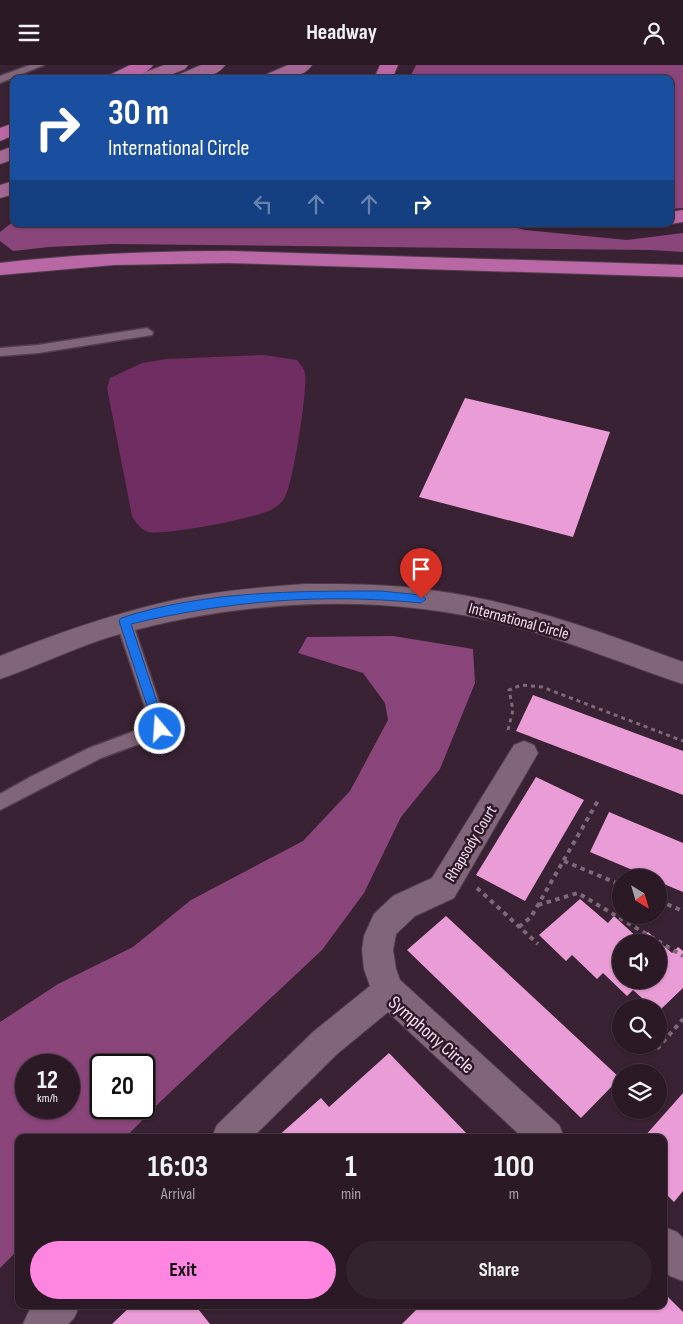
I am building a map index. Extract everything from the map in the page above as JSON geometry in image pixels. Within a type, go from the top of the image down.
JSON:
[{"type":"highway","points":[[124,75],[144,65]]},
{"type":"highway","points":[[0,269],[94,260],[182,257],[683,271]]},
{"type":"main road","points":[[154,75],[179,65]]},
{"type":"main road","points":[[193,75],[216,65]]},
{"type":"main road","points":[[280,75],[303,65]]},
{"type":"street","name":"International Circle","points":[[0,668],[70,638],[124,621],[184,607],[240,599],[317,595],[381,595],[440,601],[493,611],[610,646],[683,673]]},
{"type":"street","name":"Rhapsody Court","points":[[389,991],[379,967],[378,945],[383,925],[397,909],[419,897],[443,888],[515,744]]},
{"type":"street","name":"Symphony Circle","points":[[232,1134],[324,1043],[389,991],[544,1134]]},
{"type":"street","points":[[667,1248],[683,1263]]},
{"type":"street","points":[[42,1324],[57,1309]]},
{"type":"lane","points":[[13,75],[40,65]]},
{"type":"lane","points":[[0,352],[38,349],[147,332]]},
{"type":"lane","points":[[0,803],[95,753],[160,729],[124,621]]},
{"type":"path","points":[[515,744],[513,710],[509,689],[521,685],[542,687],[683,741]]},
{"type":"path","points":[[519,927],[532,917],[600,799]]},
{"type":"path","points":[[564,861],[612,881]]},
{"type":"path","points":[[474,885],[538,944]]},
{"type":"path","points":[[538,905],[578,893],[683,956]]},
{"type":"path","points":[[668,905],[683,911]]},
{"type":"path","points":[[667,1037],[683,1019]]},
{"type":"shaded area","points":[[416,65],[683,65],[683,208],[674,209],[674,75],[411,75]]},
{"type":"shaded area","points":[[10,224],[10,227],[514,227],[525,230],[627,240],[683,233],[683,252],[651,250],[112,244],[13,251],[0,241],[0,232]]},
{"type":"shaded area","points":[[263,355],[297,360],[305,373],[299,436],[292,474],[282,502],[265,512],[251,517],[191,529],[157,533],[148,532],[143,529],[132,516],[107,388],[110,378],[142,363],[166,359]]},
{"type":"shaded area","points":[[393,636],[473,649],[475,683],[440,769],[401,817],[364,893],[322,950],[155,1107],[155,1054],[90,1054],[90,1119],[143,1119],[129,1134],[15,1134],[15,1253],[0,1268],[0,1022],[58,984],[133,947],[191,900],[303,841],[350,791],[388,720],[385,703],[363,673],[298,653],[307,637]]},
{"type":"building","points":[[465,398],[610,432],[573,537],[419,497]]},
{"type":"building","points":[[533,695],[683,751],[683,795],[516,731]]},
{"type":"building","points":[[536,777],[584,800],[525,901],[476,875]]},
{"type":"building","points":[[609,812],[683,843],[683,892],[668,886],[668,869],[630,869],[590,852]]},
{"type":"building","points":[[580,899],[608,923],[612,918],[612,924],[623,924],[634,934],[612,934],[612,982],[603,973],[597,979],[572,955],[566,961],[539,935]]},
{"type":"building","points":[[446,916],[612,1071],[612,1086],[581,1118],[407,950]]},
{"type":"building","points":[[678,947],[683,951],[683,988],[667,1003],[667,999],[643,999],[633,990],[627,996],[620,989],[667,989],[667,949],[672,953]]},
{"type":"building","points":[[389,1053],[467,1134],[280,1134],[321,1098],[329,1107]]},
{"type":"building","points":[[683,1093],[683,1191],[674,1202],[667,1195],[667,1134],[647,1134],[660,1119],[667,1119],[667,1111]]},
{"type":"building","points":[[667,1296],[683,1312],[683,1324],[402,1324],[417,1309],[667,1309]]},
{"type":"building","points":[[128,1309],[198,1309],[210,1324],[112,1324]]},
{"type":"route","points":[[160,729],[124,621],[184,607],[230,600],[277,596],[327,594],[381,595],[421,599]]}]
